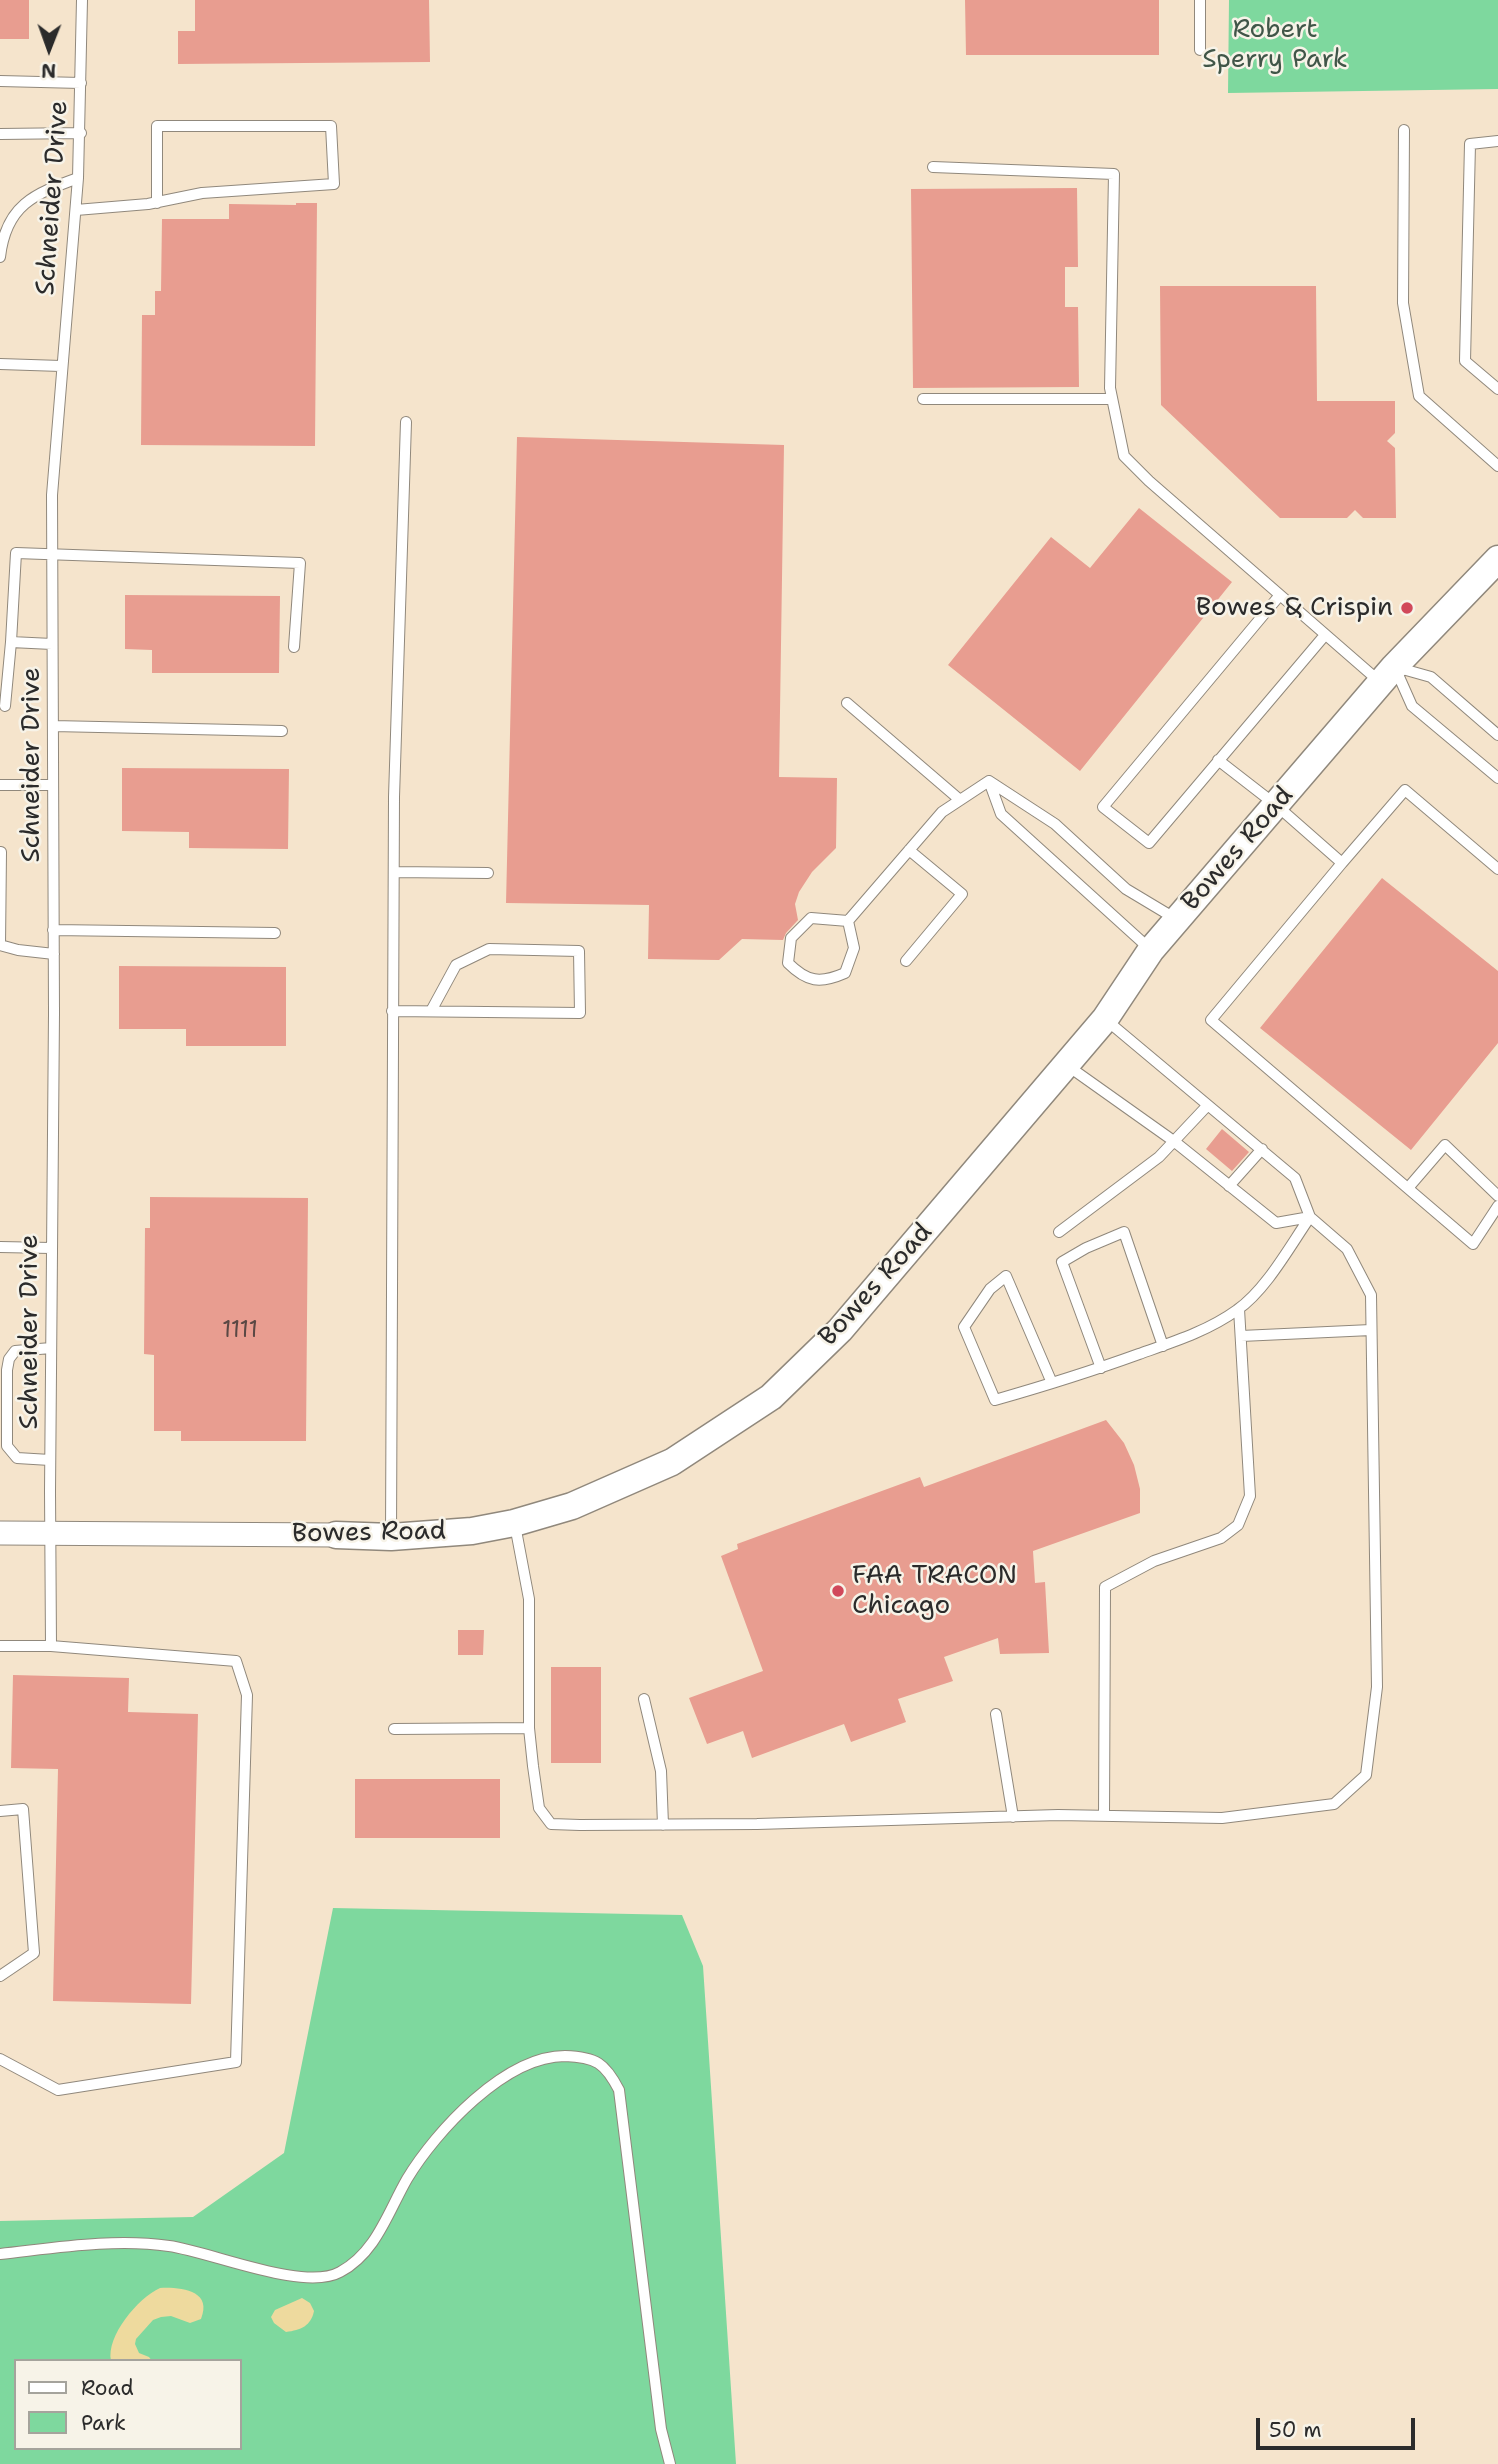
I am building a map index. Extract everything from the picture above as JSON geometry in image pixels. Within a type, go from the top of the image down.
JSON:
[{"type":"main road","name":"Bowes Road","points":[[336,1535],[391,1538],[471,1531],[514,1523],[572,1506],[672,1462],[771,1397],[841,1330],[1105,1019],[1151,950],[1387,675],[1498,559]]},
{"type":"street","name":"Bowes Road","points":[[0,1533],[336,1535]]},
{"type":"lane","name":"Schneider Drive","points":[[51,1646],[54,954],[52,495],[81,133],[82,0]]},
{"type":"lane","points":[[1200,0],[1200,50]]},
{"type":"lane","points":[[0,81],[81,83]]},
{"type":"lane","points":[[76,210],[157,202],[202,193],[334,184],[331,126],[157,126],[157,202]]},
{"type":"lane","points":[[1404,130],[1403,303],[1419,396],[1498,466]]},
{"type":"lane","points":[[0,134],[81,133]]},
{"type":"lane","points":[[1498,141],[1470,144],[1465,361],[1498,389]]},
{"type":"lane","points":[[933,167],[1114,174],[1110,388],[1124,456],[1325,635],[1387,675],[1412,706],[1498,778]]},
{"type":"lane","points":[[0,257],[2,241],[12,218],[28,201],[41,191],[78,178]]},
{"type":"lane","points":[[0,364],[61,366]]},
{"type":"lane","points":[[923,399],[1112,399]]},
{"type":"lane","points":[[391,1538],[394,872],[407,422]]},
{"type":"lane","points":[[5,706],[16,553],[300,563],[294,647]]},
{"type":"lane","points":[[1280,595],[1103,807],[1149,843],[1325,635]]},
{"type":"lane","points":[[11,642],[52,644]]},
{"type":"lane","points":[[1387,675],[1431,677],[1498,735]]},
{"type":"lane","points":[[847,703],[960,800]]},
{"type":"lane","points":[[53,726],[282,731]]},
{"type":"lane","points":[[1218,760],[1276,805],[1342,863]]},
{"type":"lane","points":[[848,921],[942,812],[989,781]]},
{"type":"lane","points":[[989,781],[1055,824],[1126,889],[1177,920]]},
{"type":"lane","points":[[989,781],[1002,814],[1151,950]]},
{"type":"lane","points":[[0,785],[53,785]]},
{"type":"lane","points":[[1498,869],[1405,790],[1211,1020],[1473,1244],[1498,1206]]},
{"type":"lane","points":[[906,961],[962,894],[909,850]]},
{"type":"lane","points":[[1,852],[0,945],[54,954]]},
{"type":"lane","points":[[394,872],[488,873]]},
{"type":"lane","points":[[811,918],[848,921],[854,948],[845,973],[827,981],[802,977],[788,963],[791,938],[811,918]]},
{"type":"lane","points":[[54,930],[275,933]]},
{"type":"lane","points":[[393,1011],[580,1013],[579,951],[489,949],[456,965],[431,1011]]},
{"type":"lane","points":[[514,1523],[529,1599],[529,1728],[539,1808],[551,1824],[663,1825],[1104,1816],[1222,1818],[1334,1804],[1366,1775],[1377,1687],[1371,1295],[1347,1249],[1310,1217],[1295,1178],[1105,1019]]},
{"type":"lane","points":[[1065,1063],[1175,1142],[1276,1223],[1310,1217]]},
{"type":"lane","points":[[1059,1232],[1159,1157],[1207,1106]]},
{"type":"lane","points":[[1408,1188],[1444,1145],[1498,1196]]},
{"type":"lane","points":[[1229,1186],[1262,1149]]},
{"type":"lane","points":[[1052,1383],[1006,1276],[990,1289],[964,1327],[995,1400],[1052,1383],[1163,1346],[1197,1333],[1239,1309],[1272,1274],[1310,1217]]},
{"type":"lane","points":[[1101,1367],[1062,1262],[1086,1248],[1124,1233],[1163,1346]]},
{"type":"lane","points":[[0,1247],[51,1248]]},
{"type":"lane","points":[[1104,1816],[1105,1587],[1154,1561],[1222,1538],[1238,1525],[1250,1496],[1239,1309]]},
{"type":"lane","points":[[1241,1336],[1371,1330]]},
{"type":"lane","points":[[50,1460],[17,1458],[11,1453],[7,1446],[6,1419],[9,1359],[15,1351],[51,1348]]},
{"type":"lane","points":[[0,1646],[51,1646],[236,1661],[247,1695],[236,2062],[58,2090],[0,2059]]},
{"type":"lane","points":[[644,1699],[661,1771],[663,1825]]},
{"type":"lane","points":[[996,1714],[1013,1817]]},
{"type":"lane","points":[[394,1729],[529,1728]]},
{"type":"lane","points":[[0,1811],[23,1809],[34,1953],[0,1976]]},
{"type":"lane","points":[[1,2254],[92,2245],[169,2246],[290,2275],[322,2278],[339,2273],[357,2261],[373,2244],[424,2153],[450,2123],[486,2089],[527,2065],[554,2056],[579,2056],[595,2060],[609,2071],[619,2090],[661,2429],[670,2464]]},
{"type":"green space","name":"Robert Sperry Park","points":[[1229,0],[1498,0],[1498,89],[1228,93]]},
{"type":"green space","points":[[333,1908],[682,1915],[703,1966],[736,2464],[0,2464],[0,2221],[193,2217],[284,2153]]},
{"type":"sand","points":[[160,2288],[177,2288],[192,2292],[199,2296],[202,2302],[204,2309],[201,2319],[190,2323],[171,2316],[153,2320],[136,2339],[135,2344],[139,2353],[150,2359],[111,2359],[113,2340],[125,2319],[151,2293]]},
{"type":"sand","points":[[302,2298],[310,2303],[313,2316],[304,2326],[286,2332],[274,2323],[271,2317],[275,2310]]},
{"type":"building","points":[[0,0],[29,0],[29,39],[0,39]]},
{"type":"building","points":[[195,0],[429,0],[430,62],[178,64],[178,31],[195,31]]},
{"type":"building","points":[[965,0],[1159,0],[1159,55],[966,55]]},
{"type":"building","points":[[1077,188],[1078,267],[1065,267],[1065,307],[1078,307],[1079,387],[913,388],[911,189]]},
{"type":"building","points":[[317,203],[315,446],[141,445],[142,315],[155,315],[155,291],[161,291],[162,219],[229,219],[229,204]]},
{"type":"building","points":[[1160,286],[1316,286],[1317,401],[1395,401],[1395,433],[1387,441],[1395,448],[1396,518],[1363,518],[1355,510],[1347,518],[1280,518],[1161,405]]},
{"type":"building","points":[[517,437],[784,445],[779,777],[837,778],[836,848],[812,872],[799,892],[795,904],[798,920],[783,940],[742,939],[719,960],[648,959],[649,905],[506,903]]},
{"type":"building","points":[[1139,508],[1232,582],[1080,771],[948,665],[1051,537],[1090,568]]},
{"type":"building","points":[[125,595],[280,596],[279,673],[152,673],[152,650],[125,649]]},
{"type":"building","points":[[122,768],[289,769],[288,849],[189,848],[189,832],[122,831]]},
{"type":"building","points":[[1382,878],[1498,971],[1498,1043],[1411,1150],[1260,1028]]},
{"type":"building","points":[[119,966],[286,967],[286,1046],[186,1046],[186,1029],[119,1029]]},
{"type":"building","points":[[1222,1129],[1249,1152],[1232,1171],[1206,1149]]},
{"type":"building","points":[[150,1197],[308,1198],[306,1441],[181,1441],[181,1431],[154,1431],[154,1355],[144,1354],[145,1228],[150,1228]]},
{"type":"building","name":"FAA TRACON Chicago","points":[[1106,1420],[1124,1443],[1134,1465],[1140,1489],[1140,1513],[1033,1551],[1035,1583],[1045,1582],[1049,1653],[1000,1654],[998,1638],[944,1657],[953,1681],[898,1699],[906,1722],[851,1742],[844,1724],[752,1758],[743,1731],[707,1744],[689,1698],[763,1671],[721,1556],[738,1549],[737,1544],[920,1477],[924,1487]]},
{"type":"building","points":[[458,1630],[484,1630],[483,1655],[458,1655]]},
{"type":"building","points":[[551,1667],[601,1667],[601,1763],[551,1763]]},
{"type":"building","points":[[13,1675],[129,1678],[128,1712],[198,1714],[191,2004],[53,2001],[58,1769],[11,1768]]},
{"type":"building","points":[[355,1779],[500,1779],[500,1838],[355,1838]]},
{"type":"place","name":"Bowes & Crispin","points":[[1407,608]]},
{"type":"place","name":"FAA TRACON Chicago","points":[[838,1591]]}]
